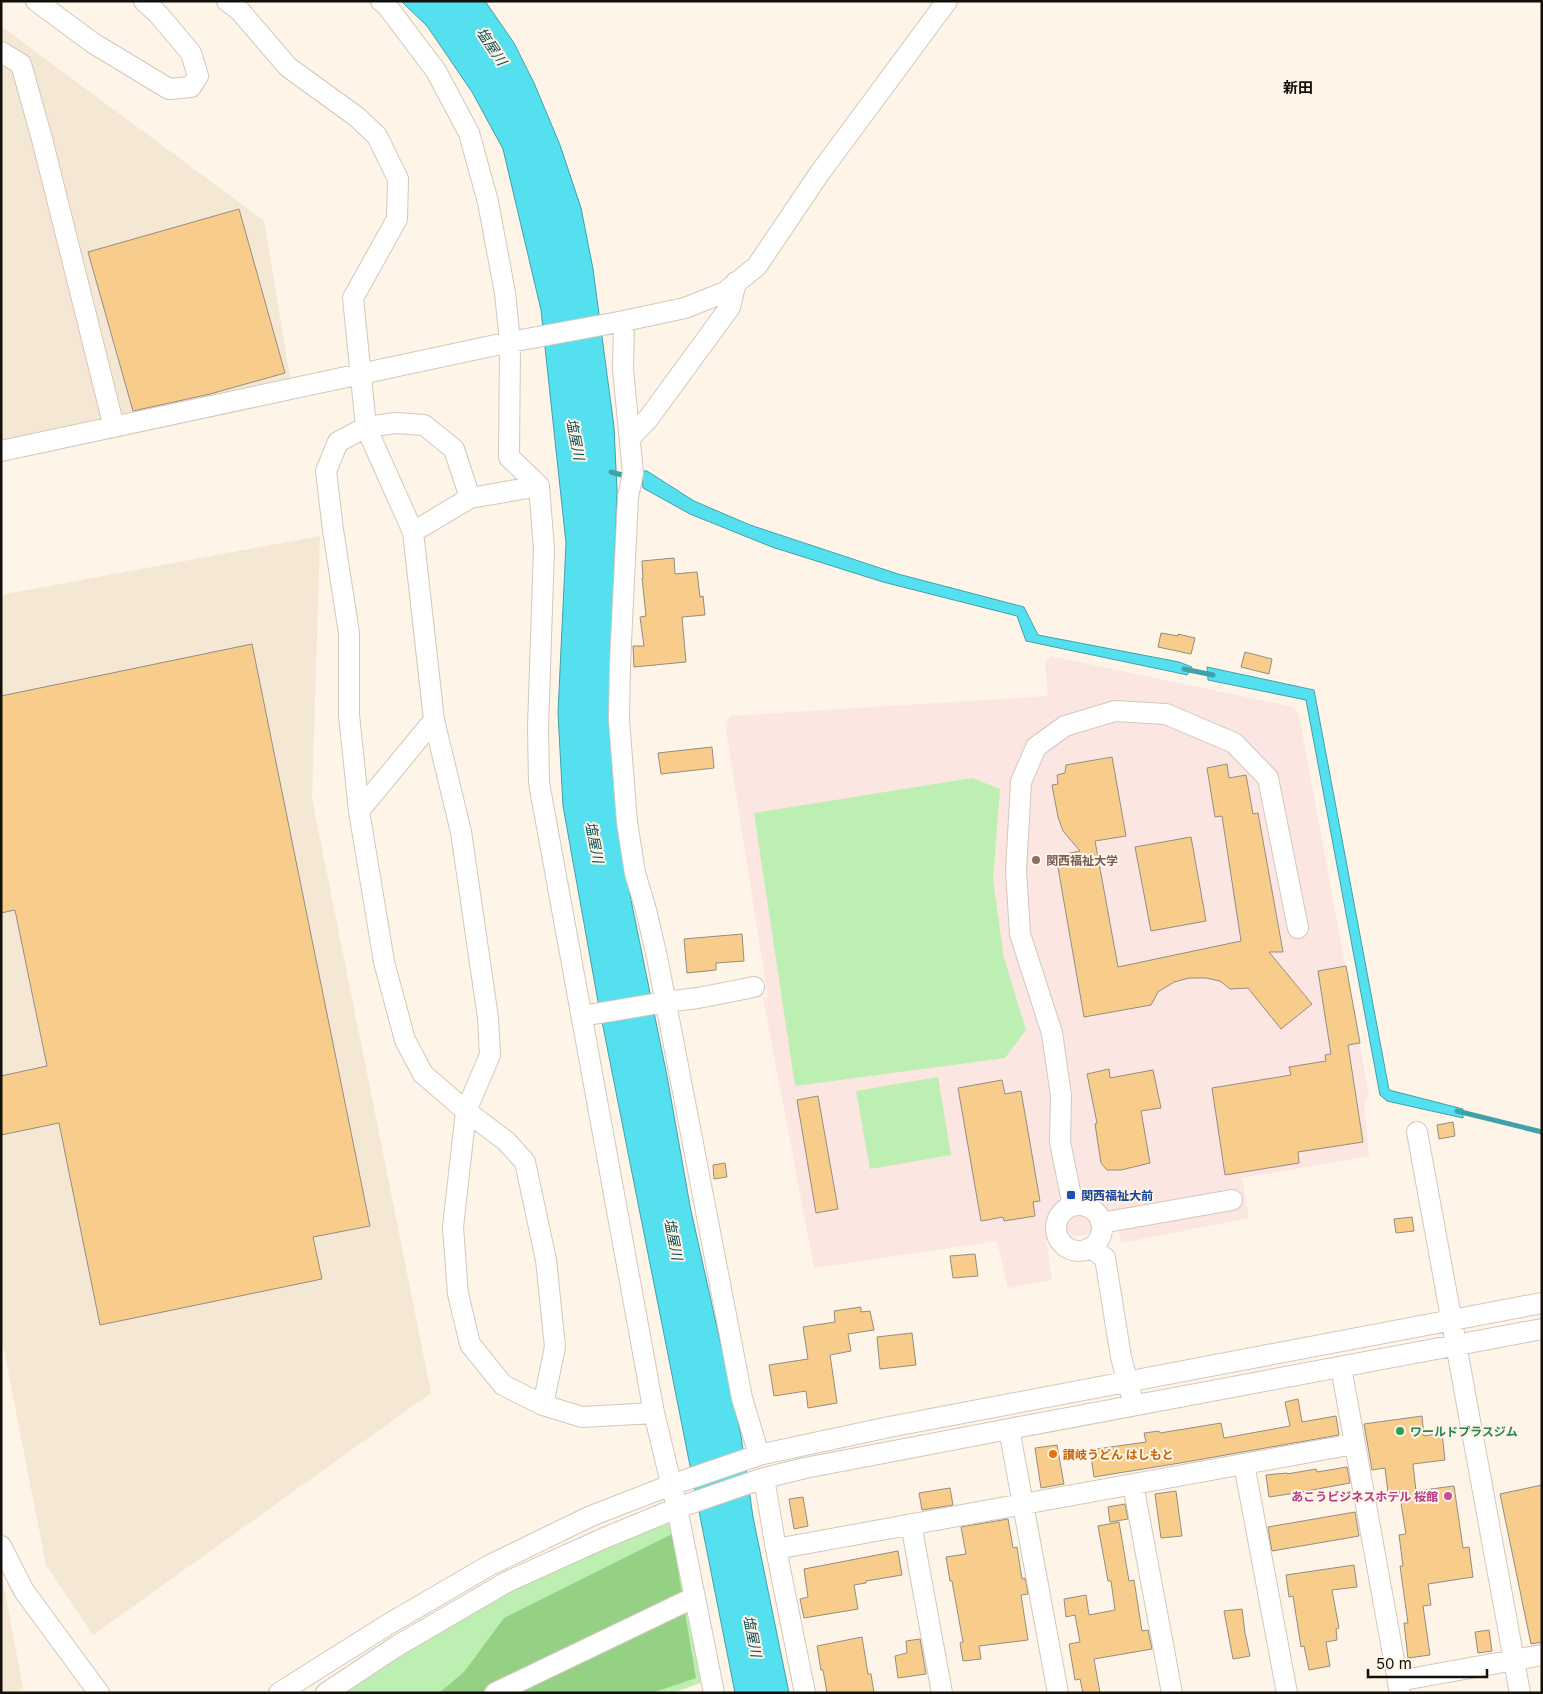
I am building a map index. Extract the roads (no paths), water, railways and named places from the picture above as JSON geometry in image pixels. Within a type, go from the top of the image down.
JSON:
[{"type":"street","points":[[36,1],[93,43],[169,89],[191,88],[198,76],[192,53],[159,15],[144,1]]},
{"type":"street","points":[[227,1],[240,11],[288,67],[357,117],[377,136],[398,179],[397,219],[353,298],[366,427],[413,532],[434,720],[461,832],[488,1018],[490,1055],[466,1111],[453,1227],[458,1294],[470,1344],[502,1385],[543,1405],[582,1418],[654,1414]]},
{"type":"street","points":[[382,1],[436,71],[469,133],[488,202],[506,293],[510,342],[509,457],[538,486],[544,549],[538,727],[539,783],[654,1414],[677,1508],[714,1693]]},
{"type":"street","points":[[1,451],[510,342],[685,308],[724,292],[757,266],[819,174],[947,1]]},
{"type":"street","points":[[1,52],[22,64],[114,427]]},
{"type":"street","points":[[630,438],[648,419],[730,307],[736,282]]},
{"type":"street","points":[[619,322],[633,474],[628,497],[619,720],[627,822],[635,874],[646,910],[665,1002],[742,1398],[759,1455]]},
{"type":"street","points":[[470,498],[454,449],[424,425],[396,424],[366,427],[338,442],[326,471],[349,633],[349,715],[359,811],[384,962],[405,1040],[423,1074],[466,1111],[506,1141],[526,1162],[546,1260],[555,1347],[543,1405]]},
{"type":"street","points":[[413,532],[470,498],[538,486]]},
{"type":"street","points":[[1073,1206],[1060,1142],[1061,1096],[1052,1034],[1020,934],[1016,871],[1021,782],[1036,747],[1065,726],[1115,711],[1166,714],[1234,743],[1268,778],[1298,928]]},
{"type":"street","points":[[359,811],[434,720]]},
{"type":"street","points":[[582,1016],[698,998],[754,987]]},
{"type":"street","points":[[1417,1132],[1520,1693]]},
{"type":"street","points":[[1101,1223],[1232,1200]]},
{"type":"street","points":[[1073,1206],[1086,1206],[1093,1210],[1098,1216],[1102,1230],[1100,1237],[1091,1248],[1077,1252],[1070,1250],[1059,1239],[1056,1224],[1064,1211],[1073,1206]]},
{"type":"street","points":[[1091,1248],[1106,1258],[1121,1357],[1133,1405]]},
{"type":"street","points":[[278,1693],[387,1625],[490,1565],[591,1516],[671,1485],[759,1455],[889,1427],[1542,1303]]},
{"type":"street","points":[[326,1693],[396,1646],[507,1582],[602,1539],[677,1508],[764,1478],[805,1468],[1133,1405],[1542,1329]]},
{"type":"street","points":[[1341,1367],[1399,1687],[1542,1656]]},
{"type":"street","points":[[1008,1429],[1024,1504],[1058,1693]]},
{"type":"street","points":[[776,1549],[1354,1444]]},
{"type":"street","points":[[1244,1464],[1287,1693]]},
{"type":"street","points":[[764,1478],[776,1549],[805,1693]]},
{"type":"street","points":[[1133,1484],[1172,1693]]},
{"type":"street","points":[[911,1524],[942,1693]]},
{"type":"street","points":[[1,1546],[24,1591],[99,1693]]},
{"type":"street","points":[[495,1693],[694,1596]]},
{"type":"water","name":"塩屋川","points":[[401,1],[485,1],[514,43],[534,83],[560,145],[581,208],[593,269],[614,427],[617,491],[609,722],[620,838],[667,1076],[690,1206],[741,1436],[753,1517],[789,1693],[735,1693],[597,996],[563,806],[558,713],[566,543],[541,310],[503,149],[472,92],[427,26]]},
{"type":"water","points":[[642,471],[647,471],[694,501],[750,525],[898,574],[1024,607],[1038,635],[1179,662],[1192,667],[1187,675],[1026,641],[1017,616],[883,582],[772,547],[690,514],[643,488]]},
{"type":"water","points":[[1207,667],[1314,690],[1389,1090],[1463,1109],[1463,1118],[1387,1101],[1380,1095],[1306,700],[1208,680]]},
{"type":"waterway","points":[[611,472],[629,477]]},
{"type":"waterway","points":[[1184,669],[1213,675]]},
{"type":"waterway","points":[[1457,1111],[1542,1132]]},
{"type":"place","name":"関西福祉大学","points":[[1036,860]]},
{"type":"place","name":"関西福祉大前","points":[[1071,1195]]},
{"type":"place","name":"ワールドプラスジム","points":[[1400,1431]]},
{"type":"place","name":"讃岐うどん はしもと","points":[[1053,1454]]},
{"type":"place","name":"あこうビジネスホテル 桜館","points":[[1448,1496]]},
{"type":"district","name":"新田","points":[[1298,87]]}]
